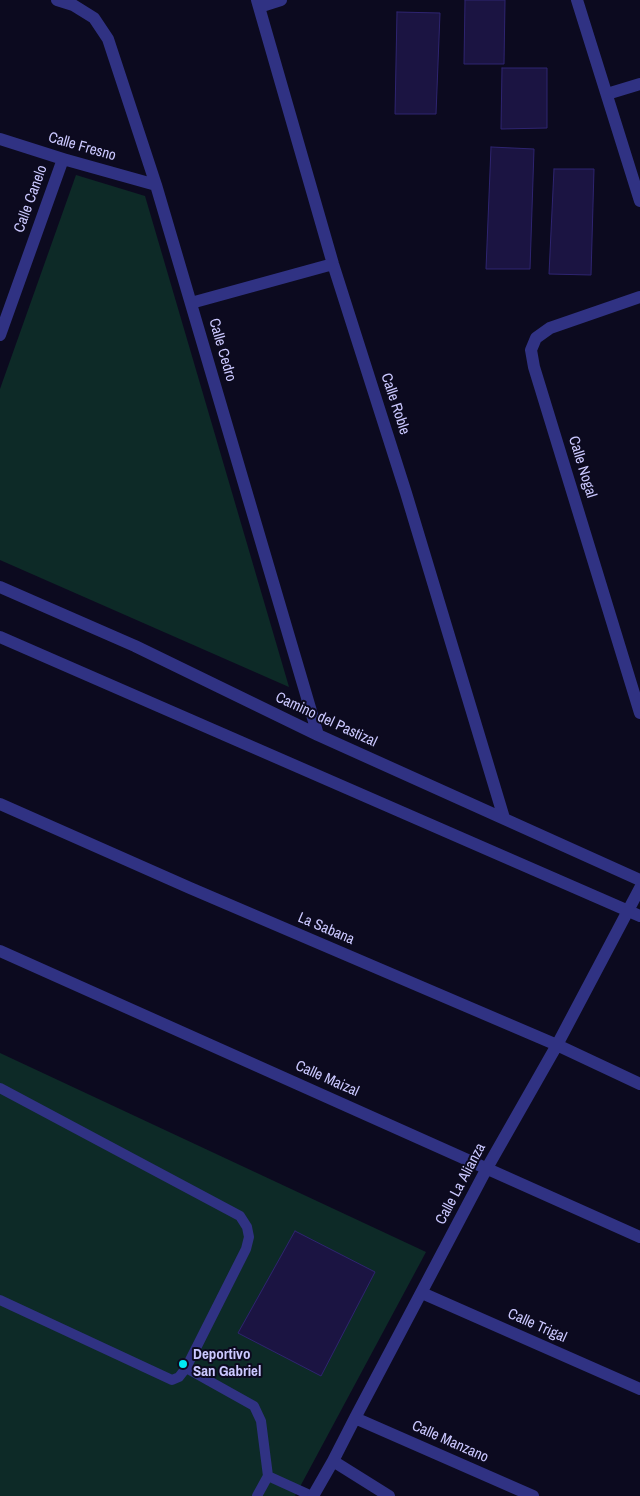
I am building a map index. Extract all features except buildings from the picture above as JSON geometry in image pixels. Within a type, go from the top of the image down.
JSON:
[{"type":"street","name":"Calle Cedro","points":[[58,0],[94,18],[108,39],[156,185],[318,735]]},
{"type":"street","points":[[258,3],[281,0]]},
{"type":"street","points":[[577,0],[640,201]]},
{"type":"street","name":"Calle Roble","points":[[258,3],[333,264],[406,493],[504,818]]},
{"type":"street","points":[[607,94],[640,84]]},
{"type":"street","name":"Calle Fresno","points":[[0,138],[63,159],[156,185]]},
{"type":"street","name":"Calle Canelo","points":[[0,335],[63,159]]},
{"type":"street","points":[[191,303],[333,264]]},
{"type":"street","name":"Calle Nogal","points":[[640,297],[550,328],[536,338],[531,350],[534,367],[640,713]]},
{"type":"street","name":"Camino del Pastizal","points":[[0,586],[135,646],[318,735],[640,880]]},
{"type":"street","points":[[0,637],[640,916]]},
{"type":"street","name":"La Sabana","points":[[0,804],[190,888],[557,1045],[640,1084]]},
{"type":"street","name":"Calle La Alianza","points":[[313,1496],[487,1168],[557,1045],[640,888]]},
{"type":"street","name":"Calle Maizal","points":[[0,951],[640,1237]]},
{"type":"street","name":"Calle Trigal","points":[[422,1293],[640,1389]]},
{"type":"street","name":"Calle Manzano","points":[[354,1418],[533,1496]]},
{"type":"street","points":[[333,1461],[389,1496]]},
{"type":"lane","points":[[0,1088],[240,1216],[248,1227],[249,1237],[246,1249],[186,1368],[179,1378],[172,1380],[0,1300]]},
{"type":"lane","points":[[186,1368],[254,1406],[261,1421],[268,1476],[257,1496]]},
{"type":"lane","points":[[268,1476],[313,1496]]},
{"type":"green space","points":[[76,175],[145,196],[289,687],[0,560],[0,389]]},
{"type":"green space","name":"Deportivo San Gabriel","points":[[0,1053],[426,1252],[295,1496],[0,1496]]},
{"type":"place","name":"Deportivo San Gabriel","points":[[183,1364]]}]
